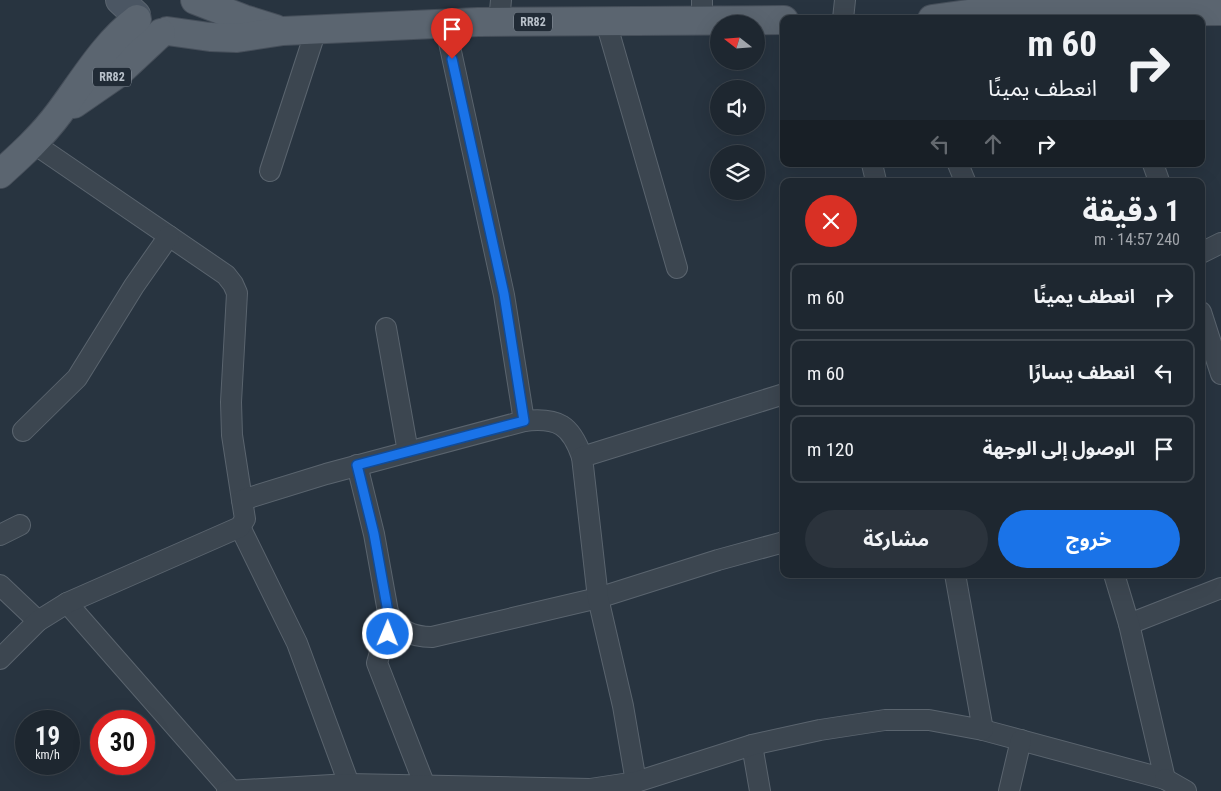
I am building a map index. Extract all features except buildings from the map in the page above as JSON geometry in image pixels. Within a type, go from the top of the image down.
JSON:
[{"type":"main road","name":"RR82","points":[[58,115],[116,75],[179,18],[179,0]]},
{"type":"main road","name":"RR82","points":[[195,0],[244,19],[283,30]]},
{"type":"main road","name":"RR82","points":[[133,8],[144,28],[210,38],[237,38],[283,30],[445,24],[500,11],[606,22],[702,10],[780,20]]},
{"type":"main road","name":"RR82","points":[[0,174],[33,143],[58,115],[120,32],[133,8]]},
{"type":"main road","points":[[1127,15],[1221,11]]},
{"type":"main road","points":[[961,15],[976,13],[1061,15]]},
{"type":"street","points":[[843,15],[845,0]]},
{"type":"street","points":[[606,22],[677,268]]},
{"type":"street","points":[[445,24],[504,294],[524,421]]},
{"type":"street","points":[[270,171],[316,30]]},
{"type":"street","points":[[0,659],[38,621],[67,603],[240,527],[245,519],[232,426],[237,293],[233,284],[226,275],[33,143]]},
{"type":"street","points":[[23,431],[77,378],[134,286],[169,236]]},
{"type":"street","points":[[1205,251],[1221,243]]},
{"type":"street","points":[[1205,324],[1221,374]]},
{"type":"street","points":[[386,328],[408,452]]},
{"type":"street","points":[[582,457],[780,395]]},
{"type":"street","points":[[242,500],[357,465],[524,421],[552,420],[567,427],[576,439],[582,457],[598,598],[623,706],[627,786]]},
{"type":"street","points":[[357,465],[374,534],[388,612],[393,622],[405,632],[419,637],[432,637],[598,598],[718,560],[780,543]]},
{"type":"street","points":[[0,535],[20,525]]},
{"type":"street","points":[[240,527],[298,643],[349,784]]},
{"type":"street","points":[[955,578],[983,730]]},
{"type":"street","points":[[1115,578],[1129,624],[1165,779]]},
{"type":"street","points":[[0,585],[38,621]]},
{"type":"street","points":[[1129,624],[1221,588]]},
{"type":"street","points":[[67,603],[229,790],[349,784],[474,789],[590,789],[627,786],[752,745],[820,730],[885,720],[929,720],[983,730],[1165,779],[1186,791]]},
{"type":"street","points":[[393,622],[382,645],[377,663],[425,786]]},
{"type":"street","points":[[1009,791],[1022,740]]},
{"type":"street","points":[[752,745],[760,791]]},
{"type":"route","points":[[388,634],[393,622],[388,612],[374,534],[357,465],[524,421],[504,294],[452,59]]}]
